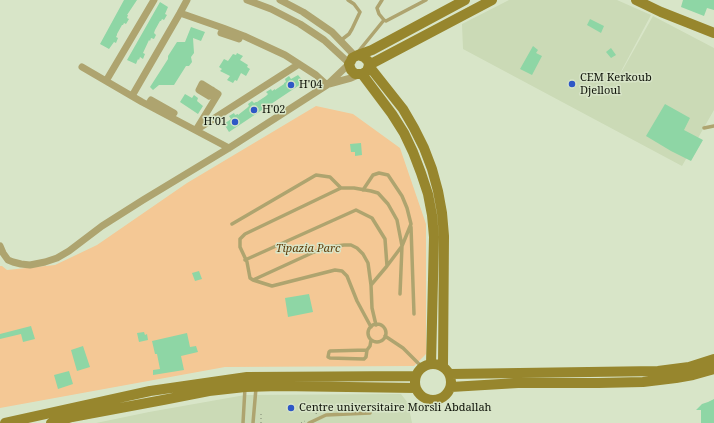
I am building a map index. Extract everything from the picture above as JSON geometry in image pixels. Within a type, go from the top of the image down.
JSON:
[{"type":"street","points":[[106,81],[154,0]]},
{"type":"street","points":[[132,96],[187,0]]},
{"type":"street","points":[[247,0],[271,9],[300,24],[353,60],[364,57],[402,109],[424,148],[432,169],[442,213],[444,236],[446,370],[451,380],[447,394],[444,396],[437,400],[426,399],[423,397],[416,388],[415,380],[417,372],[427,365],[435,364],[446,370],[658,371],[689,367],[714,359]]},
{"type":"street","points":[[280,0],[303,12],[332,32],[340,41],[353,60],[352,72],[360,74],[392,114],[414,152],[428,194],[434,237],[427,365]]},
{"type":"street","points":[[0,246],[8,260],[21,264],[30,265],[57,258],[69,251],[102,226],[229,148],[327,84],[353,60],[465,0]]},
{"type":"street","points":[[327,84],[348,79],[367,71],[369,65],[492,0]]},
{"type":"street","points":[[636,0],[660,12],[714,33]]},
{"type":"street","points":[[180,13],[223,28],[221,33],[250,42],[282,59],[285,55],[327,84]]},
{"type":"street","points":[[196,130],[299,64]]},
{"type":"street","points":[[82,67],[148,105],[151,100],[186,120],[184,124],[229,148]]},
{"type":"street","points":[[196,130],[218,94],[212,90]]},
{"type":"street","points":[[450,387],[518,383],[642,382],[681,377],[714,369]]},
{"type":"street","points":[[5,423],[150,391],[251,382],[416,376]]},
{"type":"street","points":[[51,423],[251,382],[416,388]]},
{"type":"lane","points":[[340,41],[349,34],[360,12],[354,4],[348,0]]},
{"type":"lane","points":[[382,0],[377,8],[379,14],[384,20]]},
{"type":"lane","points":[[353,60],[384,20],[386,21],[426,0]]},
{"type":"lane","points":[[704,128],[714,126]]},
{"type":"lane","points":[[363,190],[373,175],[379,173],[388,175],[402,196],[407,208],[411,224],[414,314]]},
{"type":"lane","points":[[232,224],[316,174],[330,177],[341,188]]},
{"type":"lane","points":[[371,327],[357,301],[347,276],[342,271],[335,270],[272,286],[250,278],[248,266],[240,247],[240,239],[245,234],[341,188],[371,190],[378,194],[388,204],[396,220],[402,246],[400,294]]},
{"type":"lane","points":[[246,260],[356,210],[372,218],[385,239],[387,266]]},
{"type":"lane","points":[[371,285],[402,246],[411,224]]},
{"type":"lane","points":[[253,280],[314,252],[329,247],[351,245],[363,254],[368,263],[372,308],[376,325]]},
{"type":"lane","points":[[367,350],[331,350],[328,352],[328,357],[364,359],[370,346],[371,340],[368,332],[371,327],[379,325],[384,328],[386,333],[384,339],[379,342],[371,340]]},
{"type":"lane","points":[[385,336],[427,365]]},
{"type":"lane","points":[[243,423],[251,382]]},
{"type":"lane","points":[[251,382],[253,423]]},
{"type":"lane","points":[[309,423],[326,415],[370,413]]},
{"type":"path","points":[[261,411],[261,423]]},
{"type":"shaded area","points":[[509,0],[617,0],[651,15],[608,96],[653,16],[714,48],[714,110],[682,166],[463,49],[462,24]]},
{"type":"shaded area","name":"Centre universitaire Morsli Abdallah","points":[[401,394],[408,403],[412,423],[96,423],[245,395]]},
{"type":"green space","name":"Tipazia Parc","points":[[316,106],[353,114],[400,148],[426,224],[426,354],[414,366],[225,367],[0,408],[0,266],[7,270],[55,265],[97,245],[187,183]]},
{"type":"building","points":[[124,0],[137,0],[127,15],[127,18],[129,19],[126,24],[124,23],[122,25],[117,34],[116,37],[118,38],[116,43],[114,42],[109,49],[100,44]]},
{"type":"building","points":[[683,0],[714,0],[714,10],[707,8],[704,16],[681,7]]},
{"type":"building","points":[[160,2],[168,7],[165,14],[167,15],[164,20],[162,19],[160,21],[155,30],[154,33],[156,35],[154,39],[151,38],[150,41],[149,40],[143,53],[145,54],[143,59],[140,57],[136,64],[127,60]]},
{"type":"building","points":[[590,19],[604,26],[601,33],[587,25]]},
{"type":"building","points":[[191,27],[205,32],[201,41],[193,38],[194,53],[191,57],[192,62],[189,66],[186,66],[174,85],[159,85],[153,90],[150,87],[168,59],[168,56],[177,42],[185,42]]},
{"type":"building","points":[[533,46],[538,50],[536,53],[542,56],[532,75],[520,69]]},
{"type":"building","points":[[611,48],[616,55],[611,58],[606,52]]},
{"type":"building","points":[[237,53],[243,56],[240,60],[248,65],[247,67],[250,69],[246,76],[241,73],[237,81],[235,80],[233,83],[227,80],[230,76],[220,71],[222,69],[219,67],[224,59],[228,61],[233,54],[236,55]]},
{"type":"building","points":[[298,75],[304,82],[229,132],[224,124],[231,119],[229,116],[234,113],[235,115],[238,115],[249,106],[248,104],[252,101],[254,103],[257,102],[268,94],[266,92],[271,89],[272,91],[275,90],[284,84],[286,82],[285,79],[289,76],[291,79]]},
{"type":"building","points":[[185,94],[192,98],[194,95],[198,98],[197,101],[203,106],[198,114],[180,102]]},
{"type":"building","points":[[665,104],[690,118],[684,130],[703,140],[691,161],[646,136]]},
{"type":"building","points":[[361,143],[362,155],[355,156],[355,152],[351,152],[350,144]]},
{"type":"building","points":[[199,271],[202,279],[195,281],[192,273]]},
{"type":"building","points":[[309,294],[313,312],[288,317],[285,298]]},
{"type":"building","points":[[31,326],[35,339],[23,342],[21,334],[0,339],[0,334]]},
{"type":"building","points":[[144,332],[145,335],[147,334],[148,340],[139,342],[137,333]]},
{"type":"building","points":[[187,333],[190,347],[196,346],[198,352],[181,356],[184,370],[153,375],[153,370],[160,369],[157,354],[155,354],[152,341]]},
{"type":"building","points":[[83,346],[90,367],[77,371],[71,350]]},
{"type":"building","points":[[69,371],[73,384],[58,389],[54,375]]},
{"type":"building","points":[[714,399],[714,423],[701,423],[701,410],[696,410],[702,404]]},
{"type":"place","name":"CEM Kerkoub Djelloul","points":[[572,84]]},
{"type":"place","name":"H'04","points":[[291,85]]},
{"type":"place","name":"H'02","points":[[254,110]]},
{"type":"place","name":"H'01","points":[[235,122]]},
{"type":"place","name":"Centre universitaire Morsli Abdallah","points":[[291,408]]}]
